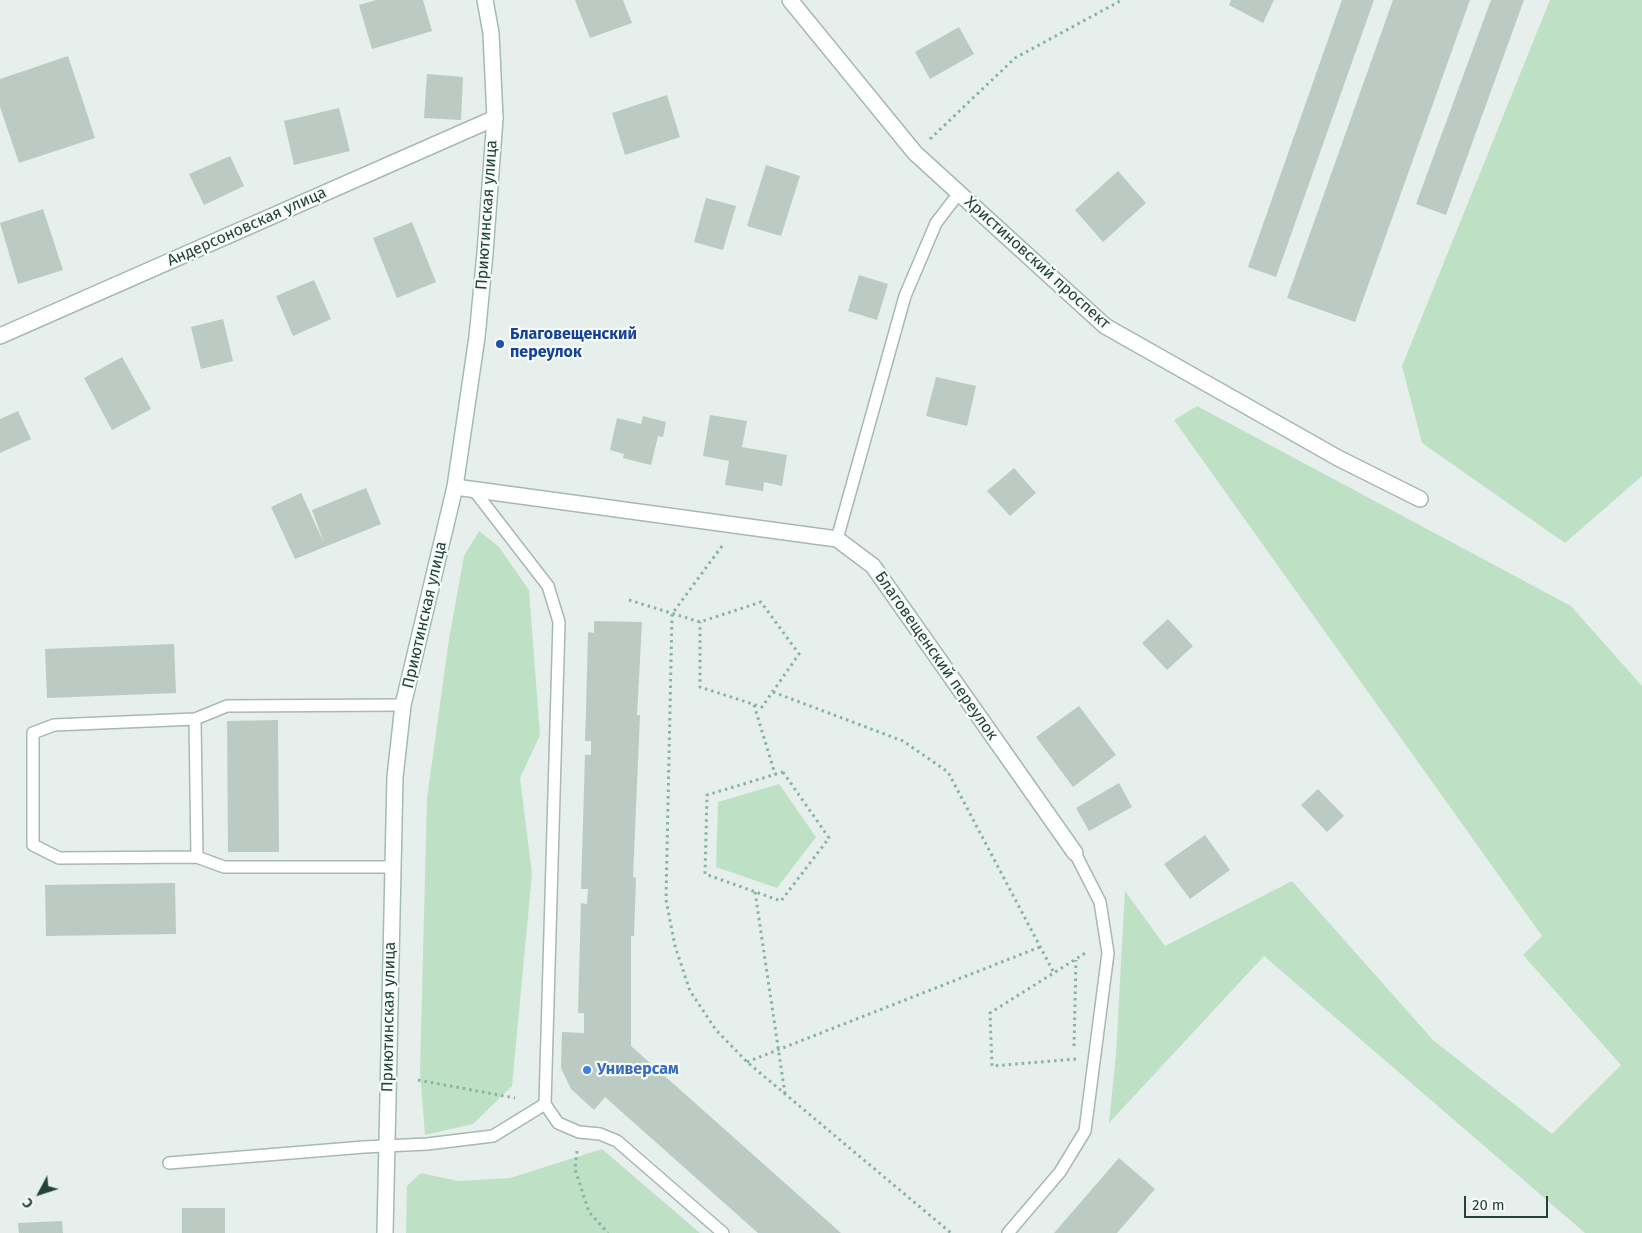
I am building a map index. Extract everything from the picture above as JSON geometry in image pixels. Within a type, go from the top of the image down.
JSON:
[{"type":"street","name":"Приютинская улица","points":[[385,1233],[395,777],[404,705],[455,487],[477,337],[486,254],[494,118],[491,33],[485,0]]},
{"type":"street","name":"Христиновский проспект","points":[[790,0],[915,153],[1105,326],[1338,458],[1420,499]]},
{"type":"street","name":"Андерсоновская улица","points":[[0,336],[494,118]]},
{"type":"street","points":[[455,487],[837,538]]},
{"type":"street","name":"Благовещенский переулок","points":[[837,538],[873,566],[1075,852]]},
{"type":"lane","points":[[837,538],[905,296],[936,223],[959,193]]},
{"type":"lane","points":[[473,489],[548,586],[559,622],[546,1104],[558,1123],[580,1132],[600,1134],[617,1141],[723,1233]]},
{"type":"lane","points":[[392,867],[224,867],[197,857],[59,858],[33,845],[34,733],[54,725],[195,719],[227,706],[404,705]]},
{"type":"lane","points":[[195,719],[197,857]]},
{"type":"lane","points":[[1008,1233],[1060,1172],[1085,1131],[1108,953],[1100,902],[1075,852]]},
{"type":"lane","points":[[169,1163],[427,1144],[493,1136],[546,1104]]},
{"type":"path","points":[[915,153],[1015,58],[1122,0]]},
{"type":"path","points":[[737,525],[672,614],[666,900],[674,946],[690,992],[716,1030],[747,1062],[951,1233]]},
{"type":"path","points":[[629,600],[700,622],[761,602],[799,654],[762,707],[700,687],[700,622]]},
{"type":"path","points":[[773,692],[903,740],[948,772],[1054,973]]},
{"type":"path","points":[[754,705],[775,774]]},
{"type":"path","points":[[784,772],[829,838],[781,901],[705,874],[707,794],[775,774],[784,772]]},
{"type":"path","points":[[755,892],[785,1094]]},
{"type":"path","points":[[1094,1058],[992,1066],[990,1013],[1106,940]]},
{"type":"path","points":[[747,1062],[1040,947]]},
{"type":"path","points":[[1073,1060],[1076,959]]},
{"type":"path","points":[[418,1080],[546,1104]]},
{"type":"path","points":[[580,1132],[575,1169],[590,1212],[608,1233]]},
{"type":"green space","points":[[1550,0],[1642,0],[1642,476],[1565,543],[1422,443],[1402,366]]},
{"type":"green space","points":[[1197,406],[1571,606],[1642,686],[1642,1233],[1585,1233],[1264,956],[1109,1123],[1116,1054],[1125,891],[1165,946],[1292,881],[1433,1040],[1552,1134],[1621,1065],[1523,955],[1542,936],[1174,420]]},
{"type":"green space","points":[[479,531],[499,547],[529,590],[540,735],[520,778],[532,874],[512,1086],[473,1124],[425,1135],[420,1072],[427,798],[449,639],[464,556]]},
{"type":"green space","points":[[779,784],[816,837],[777,888],[716,867],[718,802]]},
{"type":"green space","points":[[602,1149],[700,1233],[406,1233],[407,1186],[421,1173],[458,1181],[510,1178]]},
{"type":"building","points":[[376,0],[423,0],[432,31],[372,49],[359,5]]},
{"type":"building","points":[[575,0],[623,0],[632,23],[590,38]]},
{"type":"building","points":[[1231,0],[1274,0],[1263,23],[1229,5]]},
{"type":"building","points":[[1342,0],[1374,0],[1276,277],[1248,267]]},
{"type":"building","points":[[1393,0],[1470,0],[1355,322],[1287,298]]},
{"type":"building","points":[[1491,0],[1524,0],[1446,215],[1416,204]]},
{"type":"building","points":[[959,27],[974,54],[930,79],[915,52]]},
{"type":"building","points":[[68,56],[95,138],[19,163],[0,107],[0,79]]},
{"type":"building","points":[[427,74],[463,77],[461,120],[424,118]]},
{"type":"building","points":[[667,95],[680,137],[625,155],[612,113]]},
{"type":"building","points":[[339,108],[350,151],[294,165],[284,121]]},
{"type":"building","points":[[230,156],[244,186],[204,205],[189,174]]},
{"type":"building","points":[[766,165],[800,176],[781,236],[747,226]]},
{"type":"building","points":[[1118,171],[1146,203],[1103,242],[1075,210]]},
{"type":"building","points":[[706,198],[736,206],[723,250],[694,242]]},
{"type":"building","points":[[43,209],[63,270],[18,284],[0,223]]},
{"type":"building","points":[[412,222],[436,282],[397,298],[373,238]]},
{"type":"building","points":[[859,275],[888,284],[877,320],[848,311]]},
{"type":"building","points":[[314,280],[331,319],[293,336],[276,296]]},
{"type":"building","points":[[223,319],[233,361],[201,369],[191,327]]},
{"type":"building","points":[[122,357],[151,409],[112,430],[84,378]]},
{"type":"building","points":[[936,377],[976,386],[967,426],[926,416]]},
{"type":"building","points":[[18,411],[31,439],[0,453],[0,419]]},
{"type":"building","points":[[710,415],[747,421],[742,447],[787,455],[782,486],[764,482],[763,491],[725,485],[729,461],[703,456]]},
{"type":"building","points":[[643,416],[666,422],[663,437],[658,436],[651,465],[623,458],[624,454],[610,450],[617,418],[641,424]]},
{"type":"building","points":[[1014,468],[1036,493],[1010,516],[987,491]]},
{"type":"building","points":[[366,488],[381,524],[295,559],[271,507],[301,493],[324,543],[312,510]]},
{"type":"building","points":[[1168,619],[1193,646],[1167,670],[1142,643]]},
{"type":"building","points":[[594,621],[642,622],[637,715],[640,715],[633,877],[636,878],[634,936],[631,936],[631,1046],[841,1233],[758,1233],[605,1097],[594,1110],[571,1089],[561,1068],[562,1032],[584,1033],[584,1013],[578,1013],[581,903],[587,904],[588,889],[581,889],[585,755],[591,755],[591,741],[585,741],[588,632],[594,633]]},
{"type":"building","points":[[174,644],[176,693],[47,698],[45,649]]},
{"type":"building","points":[[1079,706],[1116,755],[1073,787],[1036,737]]},
{"type":"building","points":[[278,720],[279,852],[228,852],[227,721]]},
{"type":"building","points":[[1119,783],[1132,807],[1089,831],[1076,808]]},
{"type":"building","points":[[1318,789],[1344,816],[1327,832],[1301,805]]},
{"type":"building","points":[[1205,835],[1230,870],[1190,899],[1164,864]]},
{"type":"building","points":[[175,883],[176,934],[46,936],[45,885]]},
{"type":"building","points":[[1119,1158],[1155,1189],[1117,1233],[1054,1233]]},
{"type":"building","points":[[182,1208],[225,1208],[225,1233],[182,1233]]},
{"type":"building","points":[[62,1221],[63,1233],[19,1233],[18,1223]]},
{"type":"place","name":"Благовещенский переулок","points":[[500,344]]},
{"type":"place","name":"Универсам","points":[[587,1070]]}]
